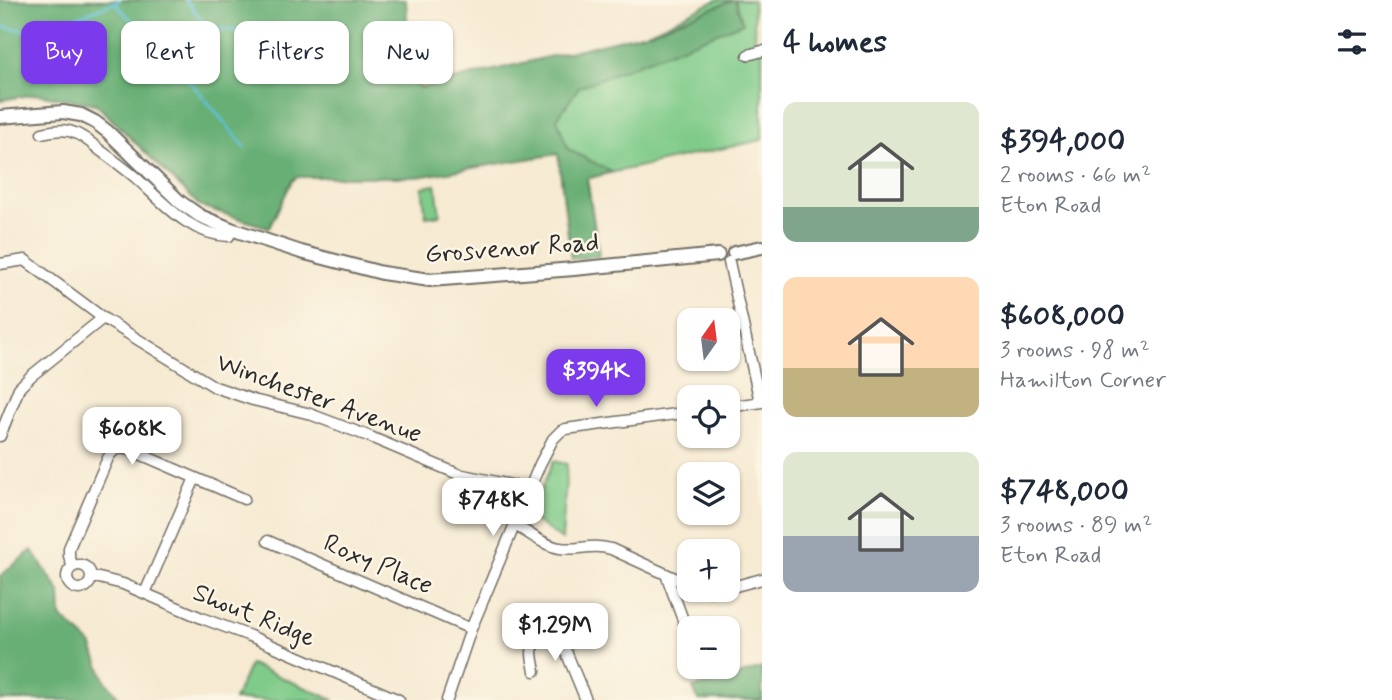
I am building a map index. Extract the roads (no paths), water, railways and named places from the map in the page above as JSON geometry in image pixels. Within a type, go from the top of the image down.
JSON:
[{"type":"street","points":[[748,55],[762,51]]},
{"type":"street","name":"Grosvenor Road","points":[[0,117],[63,112],[81,115],[95,121],[108,132],[200,216],[301,252],[382,273],[430,280],[727,257],[762,247]]},
{"type":"street","name":"Grosvenor Road","points":[[42,133],[68,131],[87,140],[132,175],[181,220],[196,228],[218,236],[229,236],[231,229]]},
{"type":"street","points":[[727,257],[761,402],[740,405]]},
{"type":"street","name":"Winchester Avenue","points":[[0,264],[25,260],[103,318],[215,387],[253,400],[307,413],[458,474],[531,489]]},
{"type":"street","points":[[0,436],[19,388],[103,318]]},
{"type":"street","points":[[447,700],[471,629],[553,439],[566,429],[677,414]]},
{"type":"street","points":[[73,567],[69,548],[113,451],[127,449],[244,499]]},
{"type":"street","points":[[145,593],[195,478]]},
{"type":"street","points":[[515,525],[559,548],[601,546],[677,579]]},
{"type":"street","name":"Roxy Place","points":[[268,541],[471,629]]},
{"type":"street","points":[[80,565],[90,570],[90,582],[84,587],[73,586],[68,580],[68,573],[73,567],[80,565]]},
{"type":"street","points":[[666,574],[682,616]]},
{"type":"street","name":"Shout Ridge","points":[[91,576],[112,580],[145,593],[399,700]]},
{"type":"street","points":[[740,585],[762,579]]},
{"type":"street","points":[[529,622],[561,637],[586,700]]},
{"type":"street","points":[[535,671],[530,654],[545,630]]},
{"type":"waterway","points":[[0,26],[37,33],[120,0]]},
{"type":"waterway","points":[[186,0],[208,28],[234,31]]},
{"type":"waterway","points":[[114,2],[194,86],[245,147]]}]
